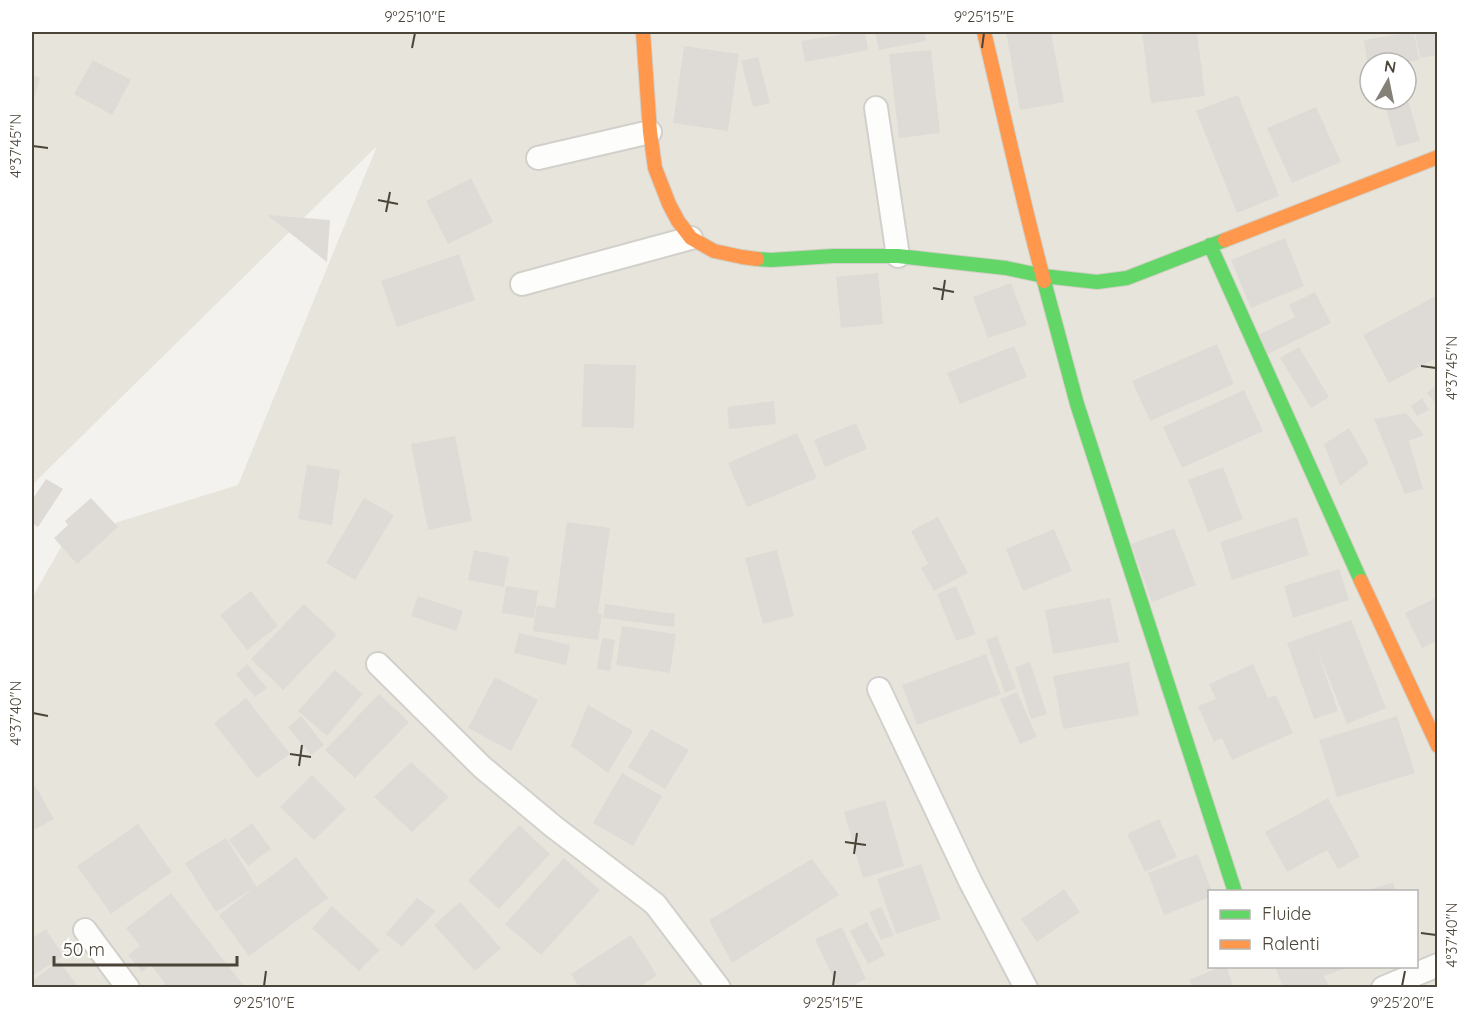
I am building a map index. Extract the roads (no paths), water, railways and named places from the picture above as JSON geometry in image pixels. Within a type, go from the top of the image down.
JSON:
[{"type":"street","points":[[643,32],[650,132],[655,168],[669,204],[691,238],[714,251],[742,258],[771,260],[833,256],[898,256],[1006,268],[1043,276],[1097,282],[1127,278],[1437,157]]},
{"type":"street","points":[[984,32],[1027,219],[1077,404],[1235,890]]},
{"type":"street","points":[[876,108],[898,256]]},
{"type":"street","points":[[538,158],[650,132]]},
{"type":"street","points":[[522,284],[691,238]]},
{"type":"street","points":[[1210,245],[1437,746]]},
{"type":"street","points":[[378,663],[482,767],[554,827],[655,904],[719,987]]},
{"type":"street","points":[[879,689],[970,882],[1026,987]]},
{"type":"street","points":[[85,930],[128,987]]},
{"type":"street","points":[[1383,987],[1437,965]]}]
